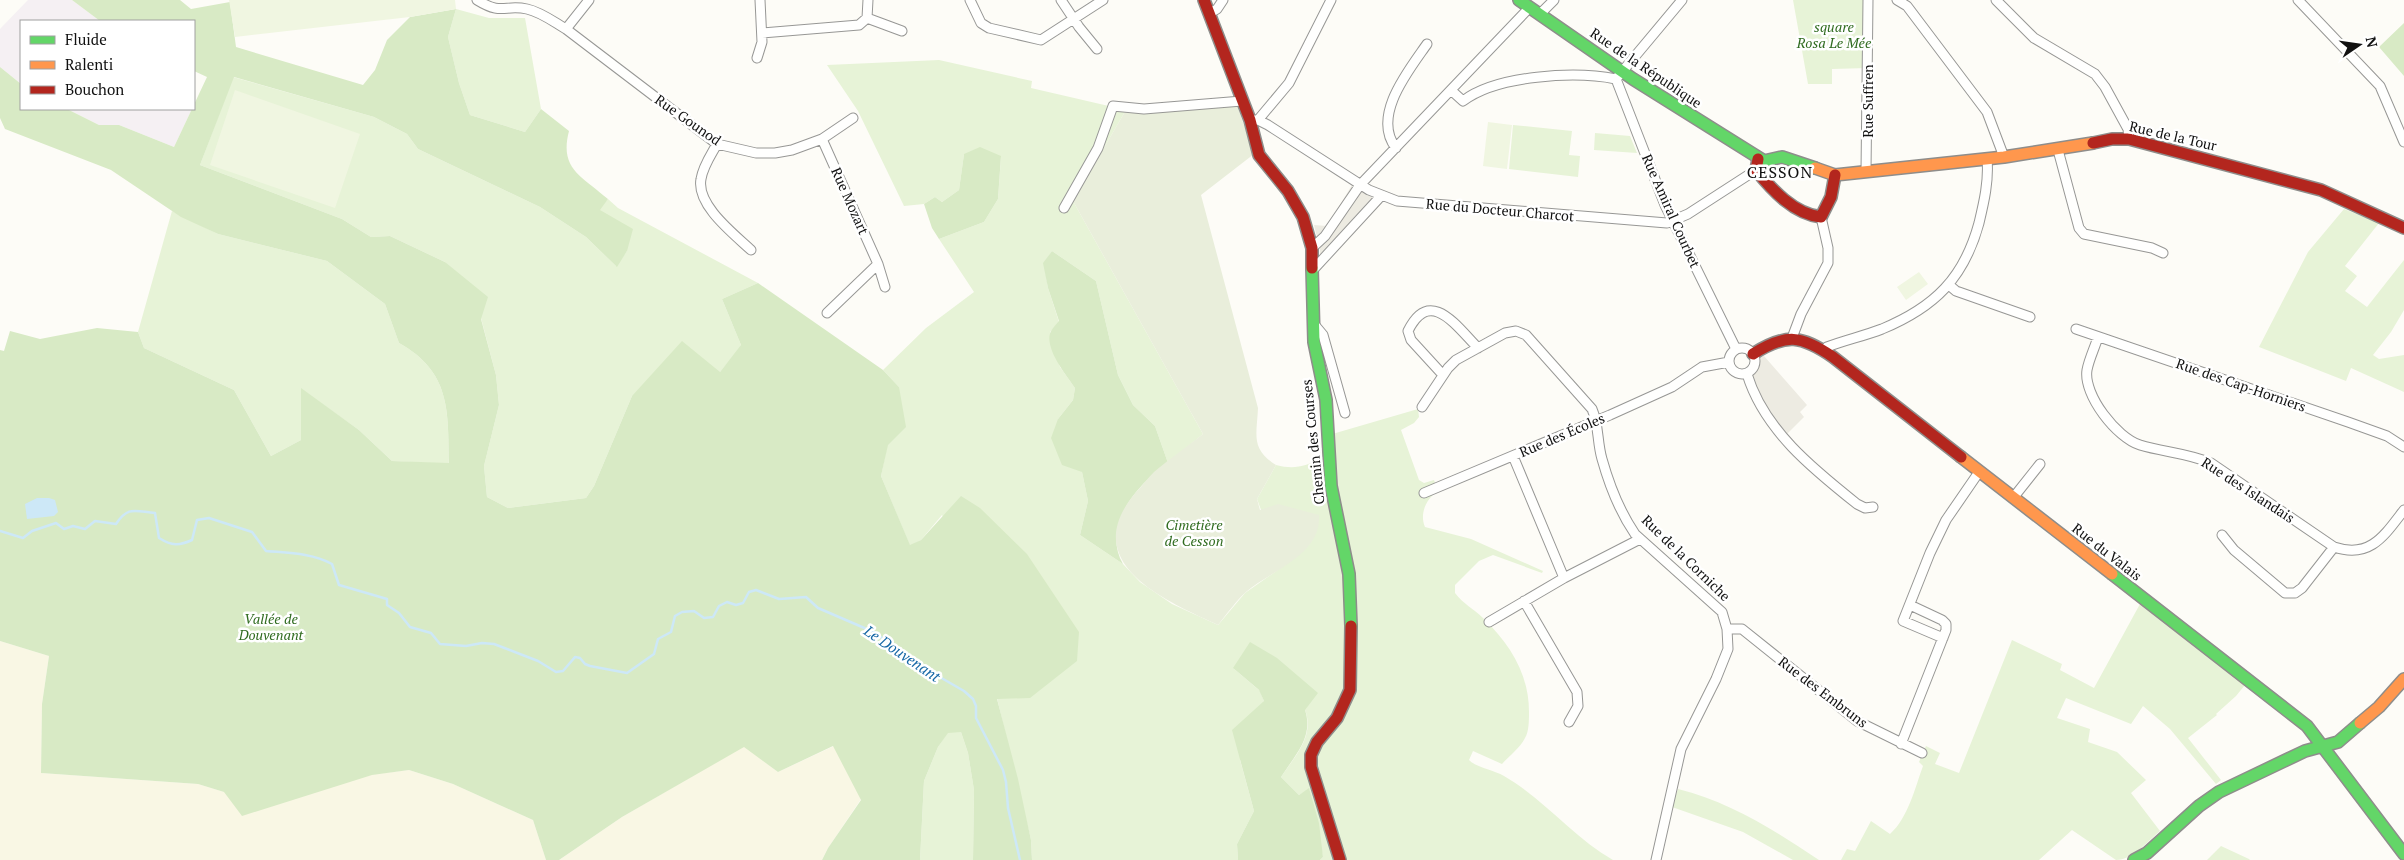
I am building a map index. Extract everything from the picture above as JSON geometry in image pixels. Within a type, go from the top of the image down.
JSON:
[{"type":"street","name":"Rue Gounod","points":[[477,0],[500,11],[525,9],[542,14],[566,29],[716,144],[756,153],[775,153],[792,150],[822,139],[853,118]]},
{"type":"street","points":[[566,29],[588,0]]},
{"type":"street","points":[[756,58],[762,42],[760,0]]},
{"type":"street","points":[[762,33],[859,25],[867,18],[868,0]]},
{"type":"street","points":[[970,0],[981,23],[989,28],[1041,40],[1104,0]]},
{"type":"street","points":[[1061,0],[1097,49]]},
{"type":"street","name":"Chemin des Courses","points":[[1204,0],[1242,101],[1254,120],[1259,155],[1288,191],[1303,217],[1312,248],[1314,342],[1326,400],[1331,486],[1349,574],[1352,646],[1350,690],[1337,718],[1317,742],[1311,755],[1311,767],[1340,860]]},
{"type":"street","points":[[1210,14],[1218,9],[1223,0]]},
{"type":"street","points":[[1254,120],[1289,83],[1331,0]]},
{"type":"street","name":"Rue de la République","points":[[1519,0],[1619,75],[1757,164],[1762,178],[1802,213],[1813,218],[1821,217]]},
{"type":"street","points":[[1312,248],[1326,236],[1360,185],[1452,90],[1535,11],[1554,0]]},
{"type":"street","points":[[1452,90],[1463,101],[1483,89],[1512,81],[1619,75],[1682,0]]},
{"type":"street","name":"Rue Suffren","points":[[1866,171],[1868,0]]},
{"type":"street","points":[[1897,0],[1907,6],[1988,112],[2004,157]]},
{"type":"street","points":[[1996,0],[2034,38],[2095,74],[2105,87],[2128,129],[2129,139]]},
{"type":"street","points":[[2298,0],[2380,86],[2404,142]]},
{"type":"street","points":[[867,18],[902,30]]},
{"type":"street","points":[[1396,148],[1388,132],[1392,100],[1400,83],[1427,44]]},
{"type":"street","name":"Rue Amiral Courbet","points":[[1619,75],[1673,222],[1736,350]]},
{"type":"street","points":[[1064,208],[1098,148],[1113,106],[1144,109],[1242,101]]},
{"type":"street","name":"Rue du Docteur Charcot","points":[[1254,120],[1293,140],[1360,185],[1381,196],[1397,201],[1637,222],[1673,222]]},
{"type":"street","name":"Rue Mozart","points":[[822,139],[878,264],[885,287]]},
{"type":"street","name":"Rue de la Tour","points":[[1866,171],[2004,157],[2058,150],[2112,139],[2129,139],[2321,190],[2404,228]]},
{"type":"street","points":[[716,144],[700,181],[703,195],[718,219],[751,250]]},
{"type":"street","points":[[2058,150],[2079,228],[2084,234],[2152,248],[2164,253]]},
{"type":"street","points":[[1673,222],[1764,161],[1782,157],[1835,175],[1866,171]]},
{"type":"street","points":[[1824,351],[1827,347],[1882,328],[1904,318],[1949,285],[1966,261],[1977,230],[1986,196],[1986,159]]},
{"type":"street","points":[[1753,354],[1774,342],[1792,338],[1801,314],[1828,263],[1828,248],[1821,217],[1831,198],[1835,175]]},
{"type":"street","points":[[1312,271],[1329,255],[1381,196]]},
{"type":"street","points":[[827,313],[878,264]]},
{"type":"street","points":[[1949,285],[1956,290],[2030,317]]},
{"type":"street","points":[[1443,375],[1410,340],[1408,331],[1412,323],[1424,312],[1433,309],[1443,313],[1478,348]]},
{"type":"street","points":[[1313,322],[1323,335],[1345,413]]},
{"type":"street","name":"Rue des Cap-Horniers","points":[[2076,329],[2387,436],[2404,447]]},
{"type":"street","points":[[1422,407],[1443,375],[1456,360],[1505,333],[1516,331],[1526,335],[1592,410],[1597,420]]},
{"type":"street","name":"Rue des Islandais","points":[[2098,337],[2087,370],[2088,383],[2094,398],[2116,431],[2128,440],[2140,445],[2198,458],[2211,463],[2334,547],[2345,551],[2358,550],[2370,546],[2382,538],[2404,510]]},
{"type":"street","name":"Rue du Valais","points":[[1792,338],[1808,340],[1824,351],[2307,726],[2404,854]]},
{"type":"street","points":[[1743,348],[1753,354],[1755,365],[1747,374],[1735,372],[1729,362],[1731,354],[1736,350],[1743,348]]},
{"type":"street","name":"Rue des Écoles","points":[[1564,578],[1513,456],[1672,386],[1702,367],[1729,362]]},
{"type":"street","points":[[1747,374],[1761,406],[1781,435],[1808,463],[1857,504],[1865,508],[1873,507]]},
{"type":"street","name":"Rue de la Corniche","points":[[1597,420],[1602,459],[1626,521],[1640,539],[1722,612],[1727,629],[1728,649],[1725,658],[1676,764],[1656,860]]},
{"type":"street","points":[[1424,493],[1513,456]]},
{"type":"street","points":[[2013,498],[2040,464]]},
{"type":"street","points":[[1943,638],[1903,621],[1946,520],[1979,472]]},
{"type":"street","points":[[2222,535],[2234,550],[2285,593],[2295,593],[2302,588],[2334,547]]},
{"type":"street","points":[[1489,622],[1564,578],[1640,539]]},
{"type":"street","points":[[1524,601],[1576,692],[1578,706],[1569,722]]},
{"type":"street","points":[[1901,744],[1943,638],[1946,624],[1942,620],[1910,605]]},
{"type":"street","name":"Rue des Embruns","points":[[1727,629],[1742,629],[1857,721],[1922,753]]},
{"type":"street","points":[[2134,860],[2147,853],[2199,806],[2219,792],[2305,751],[2338,742],[2379,706],[2404,679]]},
{"type":"shaded area","points":[[28,0],[72,0],[99,20],[20,20],[20,83],[0,67],[0,29]]},
{"type":"shaded area","points":[[69,110],[192,110],[174,147],[119,125],[99,125]]},
{"type":"shaded area","points":[[1352,185],[1382,203],[1320,269],[1320,250],[1314,225],[1327,226]]},
{"type":"shaded area","points":[[1764,356],[1807,405],[1800,412],[1804,417],[1786,435],[1768,411],[1754,385],[1752,375],[1760,357]]},
{"type":"shaded area","points":[[0,641],[49,656],[42,704],[41,773],[198,784],[224,792],[409,770],[453,784],[533,820],[546,860],[0,860]]},
{"type":"shaded area","points":[[744,746],[778,772],[834,746],[861,799],[822,860],[559,860],[622,817]]},
{"type":"green space","name":"Vallée de Douvenant","points":[[72,0],[180,0],[191,9],[230,2],[236,47],[363,85],[375,70],[387,40],[410,17],[456,9],[448,37],[459,83],[470,115],[525,132],[541,109],[569,131],[567,154],[570,163],[575,171],[608,199],[600,210],[633,229],[627,251],[617,267],[586,237],[540,207],[418,149],[407,134],[374,117],[234,77],[200,165],[342,219],[371,237],[390,236],[445,262],[488,297],[481,319],[496,375],[499,405],[484,466],[487,497],[508,508],[586,498],[594,486],[632,396],[682,341],[720,372],[741,345],[722,299],[758,283],[883,370],[899,387],[906,427],[888,445],[881,476],[910,545],[921,540],[961,496],[980,508],[1027,554],[1079,632],[1077,661],[1030,698],[997,699],[1018,779],[1031,840],[1032,860],[973,860],[974,790],[968,753],[961,732],[948,733],[938,747],[924,781],[920,860],[822,860],[828,848],[861,800],[833,746],[778,772],[744,747],[622,817],[559,860],[546,860],[533,820],[453,784],[409,770],[372,775],[242,816],[224,792],[198,784],[41,773],[42,704],[49,656],[0,641],[0,350],[4,351],[10,331],[40,339],[97,328],[138,332],[144,348],[234,390],[271,456],[301,440],[301,388],[359,430],[392,461],[449,463],[448,426],[443,394],[429,367],[416,354],[399,343],[385,304],[327,261],[218,234],[181,217],[111,170],[5,129],[0,118],[0,67],[20,83],[20,110],[69,110],[99,125],[119,125],[174,147],[191,110],[195,110],[195,102],[207,77],[195,71],[195,20],[99,20]]},
{"type":"green space","points":[[229,0],[455,0],[456,9],[410,17],[235,37]]},
{"type":"green space","name":"square Rosa Le Mée","points":[[1793,0],[1868,0],[1868,68],[1832,69],[1832,84],[1808,84]]},
{"type":"green space","points":[[456,9],[489,18],[525,18],[541,109],[525,132],[470,115],[459,83],[448,37]]},
{"type":"green space","points":[[2404,23],[2404,76],[2379,47]]},
{"type":"green space","points":[[939,60],[1032,81],[1031,88],[1126,110],[1073,201],[1203,434],[1168,463],[1155,426],[1133,405],[1118,375],[1096,281],[1052,251],[1044,263],[1048,288],[1059,322],[1050,332],[1060,367],[1075,388],[1073,400],[1058,419],[1082,472],[1088,501],[1080,535],[1123,564],[1140,582],[1172,604],[1218,625],[1245,593],[1282,567],[1257,499],[1276,465],[1294,467],[1311,463],[1323,458],[1322,437],[1418,409],[1419,417],[1414,423],[1401,430],[1419,480],[1424,483],[1434,480],[1438,491],[1425,506],[1423,522],[1425,527],[1471,539],[1543,571],[1542,573],[1493,555],[1479,561],[1455,585],[1455,593],[1458,597],[1483,618],[1502,638],[1522,672],[1528,698],[1528,729],[1523,742],[1517,749],[1502,764],[1473,751],[1469,760],[1519,785],[1598,851],[1613,860],[1320,860],[1323,857],[1309,789],[1299,795],[1281,777],[1302,745],[1305,737],[1307,719],[1305,710],[1233,668],[1260,691],[1264,701],[1240,760],[1254,811],[1237,844],[1238,860],[1032,860],[1031,840],[997,698],[1030,698],[942,515],[921,540],[910,546],[881,476],[899,387],[883,370],[926,328],[974,292],[939,239],[984,222],[998,199],[1001,157],[964,154],[959,190],[942,202],[935,197],[924,204],[904,206],[858,111],[827,65]]},
{"type":"green space","points":[[233,77],[374,117],[407,134],[418,149],[540,207],[586,237],[616,266],[627,251],[599,209],[608,199],[618,208],[758,283],[722,299],[741,345],[740,348],[720,372],[632,396],[594,486],[586,498],[508,508],[487,497],[484,466],[499,405],[496,375],[481,318],[445,262],[390,236],[371,237],[342,219],[200,165]]},
{"type":"green space","points":[[235,90],[360,134],[335,208],[210,165]]},
{"type":"green space","name":"Cimetière de Cesson","points":[[1237,105],[1254,154],[1201,195],[1258,408],[1257,440],[1262,453],[1276,465],[1257,499],[1260,510],[1278,504],[1319,515],[1318,529],[1304,551],[1293,561],[1246,592],[1218,625],[1174,604],[1153,591],[1134,576],[1121,559],[1116,539],[1120,517],[1136,492],[1154,472],[1203,434],[1073,201],[1126,110]]},
{"type":"green space","points":[[1488,122],[1512,125],[1507,169],[1483,166]]},
{"type":"green space","points":[[1513,125],[1572,131],[1569,155],[1580,156],[1578,177],[1509,169]]},
{"type":"green space","points":[[1595,133],[1630,136],[1637,153],[1594,150]]},
{"type":"green space","points":[[980,147],[1001,156],[998,199],[984,222],[939,239],[932,228],[924,204],[935,197],[942,202],[959,190],[964,154]]},
{"type":"green space","points":[[2344,209],[2379,223],[2345,266],[2357,276],[2345,291],[2367,307],[2404,260],[2404,310],[2391,332],[2373,355],[2379,359],[2404,355],[2404,392],[2351,368],[2346,381],[2259,347],[2308,252]]},
{"type":"green space","points":[[172,211],[218,234],[327,261],[385,304],[399,343],[416,354],[429,367],[443,394],[448,427],[449,464],[392,461],[359,430],[301,389],[301,440],[271,456],[234,390],[144,348],[138,332]]},
{"type":"green space","points":[[1052,251],[1096,281],[1118,375],[1133,405],[1155,426],[1168,463],[1145,482],[1126,507],[1117,535],[1117,550],[1123,564],[1080,535],[1088,501],[1082,472],[1062,465],[1051,438],[1058,419],[1073,400],[1075,388],[1061,368],[1050,345],[1051,331],[1059,321],[1048,288],[1043,263]]},
{"type":"green space","points":[[1919,272],[1928,284],[1906,300],[1897,287]]},
{"type":"green space","points":[[2140,604],[2245,685],[2217,715],[2188,738],[2221,780],[2216,784],[2170,729],[2143,706],[2131,724],[2066,698],[2057,718],[2090,729],[2088,742],[2117,752],[2146,780],[2131,793],[2160,831],[2134,853],[2128,857],[2116,860],[2072,830],[2039,860],[1841,860],[1847,849],[1855,851],[1871,821],[1890,834],[1902,820],[1923,766],[1919,762],[1926,746],[1940,753],[1935,764],[1959,773],[2012,640],[2062,664],[2060,670],[2094,688]]},
{"type":"green space","points":[[1250,642],[1277,658],[1318,693],[1305,710],[1307,729],[1302,745],[1281,777],[1299,795],[1309,788],[1319,823],[1323,857],[1320,860],[1238,860],[1237,844],[1254,811],[1232,730],[1264,701],[1259,690],[1233,668]]},
{"type":"green space","points":[[948,732],[961,732],[968,753],[974,790],[973,860],[920,860],[924,781],[938,747]]},
{"type":"green space","points":[[1678,789],[1734,809],[1819,860],[1793,860],[1743,832],[1672,807]]},
{"type":"green space","points":[[2221,846],[2249,859],[2250,860],[2207,860]]},
{"type":"water","points":[[37,498],[55,500],[58,512],[54,516],[27,519],[25,504]]},
{"type":"waterway","name":"Le Douvenant","points":[[0,531],[23,538],[32,531],[56,523],[64,529],[73,526],[85,529],[95,521],[116,524],[124,514],[137,511],[155,513],[159,538],[168,543],[179,544],[192,540],[197,520],[209,518],[252,532],[266,551],[308,556],[332,564],[339,585],[387,599],[387,605],[399,613],[410,627],[431,633],[440,644],[466,646],[482,643],[494,644],[538,661],[556,672],[563,671],[575,657],[580,658],[585,664],[590,666],[627,673],[654,654],[658,639],[671,632],[675,616],[682,612],[694,611],[704,618],[713,617],[719,606],[727,602],[736,605],[743,603],[749,592],[756,590],[779,599],[806,597],[818,608],[876,633],[905,657],[964,691],[973,699],[976,706],[976,718],[1003,770],[1008,808],[1020,860]]},
{"type":"traffic: fast","points":[[1519,0],[1633,79],[1764,161],[1782,157],[1815,168]]},
{"type":"traffic: fast","points":[[1312,268],[1314,342],[1326,400],[1331,486],[1349,574],[1351,626]]},
{"type":"traffic: fast","points":[[2112,574],[2307,726],[2404,854]]},
{"type":"traffic: fast","points":[[2134,860],[2147,853],[2199,806],[2219,792],[2305,751],[2338,742],[2360,723]]},
{"type":"traffic: slow","points":[[1815,168],[1835,175],[2004,157],[2093,143]]},
{"type":"traffic: slow","points":[[1961,457],[2112,574]]},
{"type":"traffic: slow","points":[[2360,723],[2379,707],[2404,679]]},
{"type":"traffic: jam","points":[[1204,0],[1250,120],[1259,155],[1288,191],[1303,217],[1312,248],[1312,268]]},
{"type":"traffic: jam","points":[[2093,143],[2112,139],[2129,139],[2321,190],[2404,228]]},
{"type":"traffic: jam","points":[[1758,159],[1756,170],[1776,193],[1793,206],[1811,215],[1821,217],[1831,197],[1835,175]]},
{"type":"traffic: jam","points":[[1753,354],[1784,340],[1793,339],[1812,344],[1833,357],[1961,457]]},
{"type":"traffic: jam","points":[[1340,860],[1311,767],[1311,755],[1317,742],[1337,718],[1350,690],[1351,626]]},
{"type":"district","name":"CESSON","points":[[1780,172]]}]
